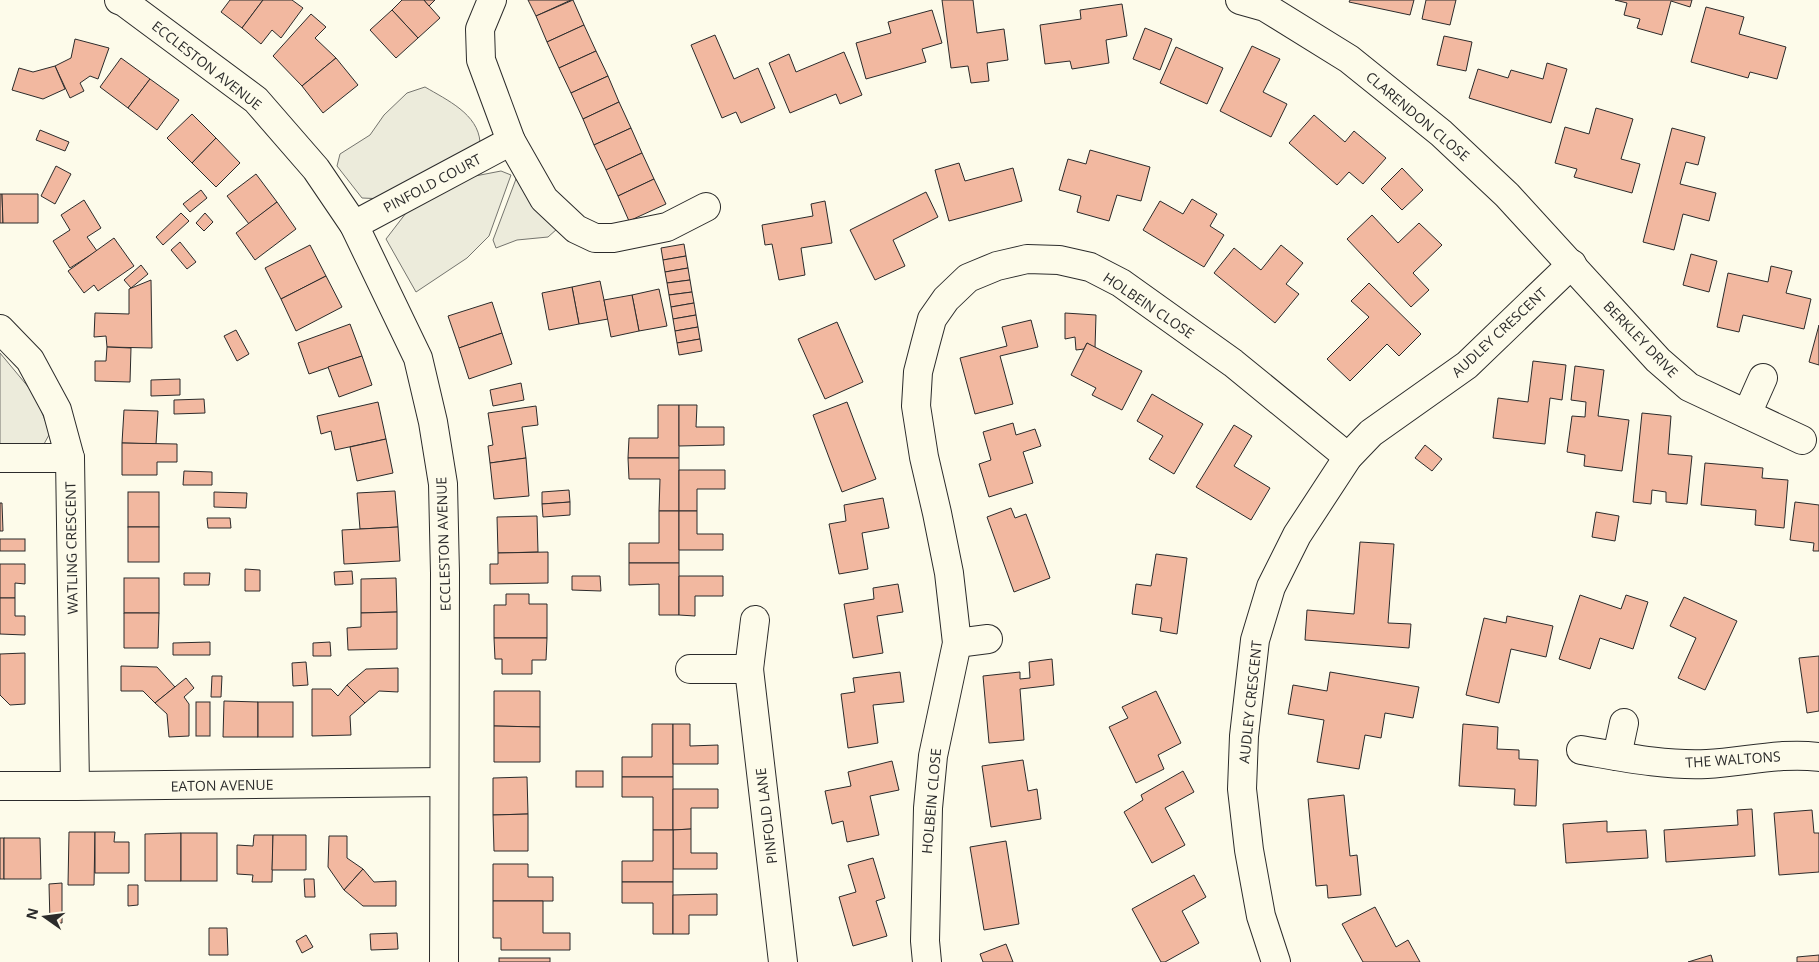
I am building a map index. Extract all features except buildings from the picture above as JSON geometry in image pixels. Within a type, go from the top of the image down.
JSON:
[{"type":"street","points":[[492,0],[480,29],[481,60],[511,141],[544,199],[576,230],[594,238],[613,238],[667,227],[706,207]]},
{"type":"street","name":"ECCLESTON AVENUE","points":[[122,1],[256,100],[316,169],[354,225],[418,358],[433,422],[442,475],[445,573],[444,962]]},
{"type":"street","name":"CLARENDON CLOSE","points":[[1258,2],[1349,59],[1441,133],[1507,194],[1572,264]]},
{"type":"street","name":"PINFOLD COURT","points":[[354,225],[511,141]]},
{"type":"street","name":"HOLBEIN CLOSE","points":[[927,962],[925,941],[928,808],[933,756],[957,643],[949,574],[924,457],[916,406],[918,372],[932,319],[946,299],[968,278],[997,266],[1027,258],[1059,260],[1090,267],[1121,283],[1233,363],[1348,457]]},
{"type":"street","name":"BERKLEY DRIVE","points":[[1572,264],[1658,360],[1689,387],[1802,440]]},
{"type":"street","name":"AUDLEY CRESCENT","points":[[1276,962],[1262,916],[1249,850],[1242,789],[1244,736],[1256,640],[1271,587],[1297,536],[1348,457],[1371,433],[1467,365],[1572,264]]},
{"type":"street","name":"WATLING CRESCENT","points":[[0,330],[30,360],[57,410],[70,458],[75,786]]},
{"type":"street","points":[[1747,414],[1763,378]]},
{"type":"street","points":[[0,458],[70,458]]},
{"type":"street","name":"PINFOLD LANE","points":[[754,620],[749,669],[782,962]]},
{"type":"street","points":[[957,643],[988,638]]},
{"type":"street","points":[[690,669],[749,669]]},
{"type":"street","points":[[1616,756],[1624,723]]},
{"type":"street","name":"THE WALTONS","points":[[1581,750],[1648,762],[1706,764],[1801,754],[1819,757]]},
{"type":"street","name":"EATON AVENUE","points":[[0,786],[444,782]]},
{"type":"shaded area","points":[[425,87],[452,103],[468,116],[474,123],[480,142],[385,199],[362,198],[337,166],[340,154],[370,135],[384,115],[407,93]]},
{"type":"shaded area","points":[[501,171],[511,175],[489,236],[467,258],[416,292],[386,239],[406,213],[470,177]]},
{"type":"shaded area","points":[[516,179],[557,229],[548,237],[517,240],[496,248],[493,240]]},
{"type":"shaded area","points":[[0,353],[35,395],[50,433],[44,444],[0,445]]}]
